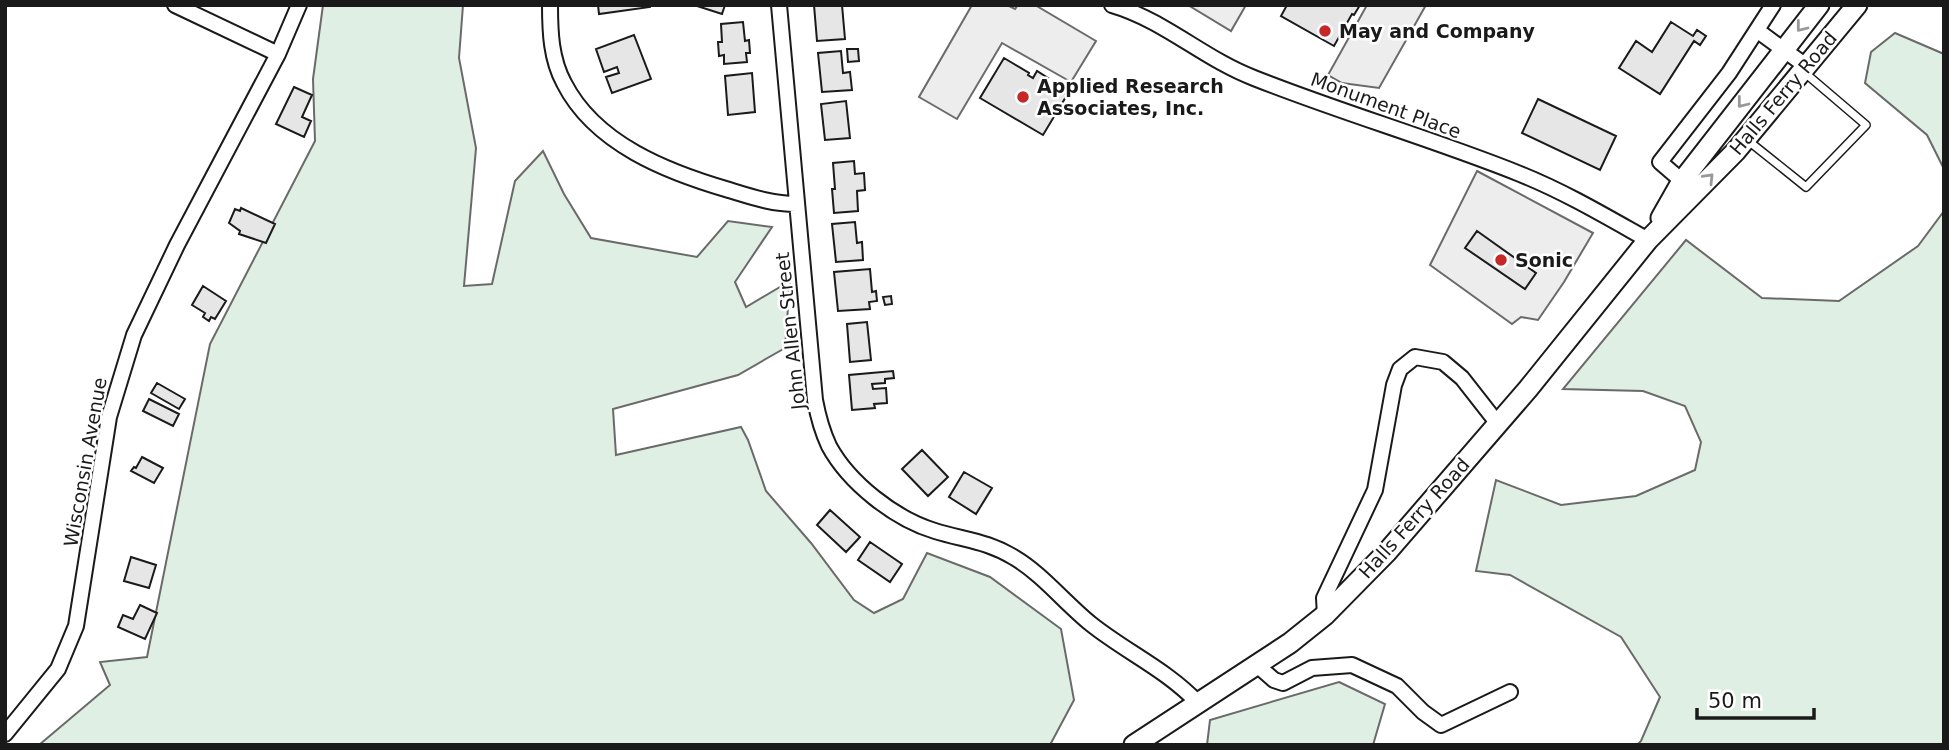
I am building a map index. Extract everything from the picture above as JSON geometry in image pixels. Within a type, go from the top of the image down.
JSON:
[{"type":"street","points":[[175,5],[278,54]]},
{"type":"street","name":"Wisconsin Avenue","points":[[5,734],[58,669],[76,626],[109,417],[134,335],[177,245],[278,54],[299,5]]},
{"type":"street","points":[[550,5],[550,36],[555,63],[563,82],[587,115],[609,135],[655,164],[698,181],[776,204],[796,204]]},
{"type":"street","name":"John Allen Street","points":[[779,5],[815,400],[819,423],[830,447],[845,468],[888,507],[934,531],[994,545],[1019,560],[1091,624],[1184,688],[1198,703]]},
{"type":"street","name":"Monument Place","points":[[1112,5],[1143,16],[1205,55],[1253,78],[1522,175],[1585,205],[1648,240]]},
{"type":"street","name":"Halls Ferry Road","points":[[1648,240],[1682,181],[1819,5]]},
{"type":"street","name":"Halls Ferry Road","points":[[1134,745],[1257,665],[1325,615],[1387,552],[1498,424],[1648,240],[1746,138],[1857,5]]},
{"type":"street","points":[[1682,181],[1660,162],[1758,31],[1767,7]]},
{"type":"street","points":[[1758,31],[1784,49],[1804,68]]},
{"type":"street","points":[[1325,615],[1324,598],[1375,490],[1394,385],[1400,369],[1415,357],[1443,362],[1462,378],[1498,424]]},
{"type":"street","points":[[1257,665],[1274,680],[1283,682],[1312,668],[1352,665],[1397,686],[1423,712],[1441,725],[1510,692]]},
{"type":"lane","points":[[1746,138],[1806,187],[1866,125],[1804,68]]},
{"type":"green space","points":[[323,5],[463,5],[459,58],[476,148],[464,286],[492,284],[515,181],[543,151],[564,194],[591,238],[697,257],[728,221],[772,227],[735,282],[746,307],[790,281],[785,348],[738,375],[613,409],[616,455],[741,427],[766,491],[811,543],[854,600],[874,613],[903,599],[927,553],[990,577],[1061,629],[1074,700],[1050,745],[39,745],[110,685],[100,662],[147,657],[210,344],[315,141],[313,79]]},
{"type":"green space","points":[[1895,33],[1944,54],[1944,169],[1927,135],[1865,83],[1871,52]]},
{"type":"green space","points":[[1944,211],[1944,745],[1637,745],[1660,697],[1621,637],[1510,575],[1476,571],[1496,480],[1561,505],[1636,496],[1695,470],[1701,442],[1685,406],[1643,391],[1563,389],[1686,240],[1762,298],[1839,301],[1918,246]]},
{"type":"green space","points":[[1339,682],[1385,704],[1373,745],[1207,745],[1210,720]]},
{"type":"shaded area","points":[[972,5],[1007,5],[1015,9],[1018,5],[1035,5],[1096,41],[1071,82],[1002,43],[957,119],[919,97]]},
{"type":"shaded area","points":[[1188,5],[1246,5],[1231,31]]},
{"type":"shaded area","points":[[1367,5],[1426,5],[1379,88],[1342,83],[1328,75]]},
{"type":"shaded area","points":[[1477,171],[1593,233],[1538,320],[1521,317],[1512,324],[1430,265]]},
{"type":"building","points":[[598,5],[650,5],[650,7],[599,14]]},
{"type":"building","points":[[694,5],[725,5],[722,14]]},
{"type":"building","points":[[814,5],[842,5],[845,39],[817,41]]},
{"type":"building","name":"May and Company","points":[[1287,5],[1360,5],[1334,46],[1281,16]]},
{"type":"building","points":[[743,22],[745,41],[749,40],[750,53],[746,53],[747,62],[724,64],[724,55],[719,56],[718,42],[722,42],[721,24]]},
{"type":"building","points":[[1671,22],[1693,36],[1697,30],[1706,36],[1700,45],[1694,41],[1660,94],[1619,68],[1636,41],[1652,52]]},
{"type":"building","points":[[634,35],[651,79],[612,93],[606,77],[619,73],[617,67],[604,72],[596,49]]},
{"type":"building","points":[[847,49],[858,49],[859,61],[848,62]]},
{"type":"building","points":[[841,51],[843,73],[850,72],[852,90],[822,92],[818,53]]},
{"type":"building","name":"Applied Research Associates, Inc.","points":[[1004,58],[1033,78],[1037,71],[1048,78],[1045,82],[1067,95],[1043,135],[980,98]]},
{"type":"building","points":[[752,73],[755,112],[728,115],[725,76]]},
{"type":"building","points":[[294,87],[312,95],[302,117],[311,121],[304,137],[276,124]]},
{"type":"building","points":[[1538,99],[1616,136],[1600,170],[1522,133]]},
{"type":"building","points":[[846,101],[850,138],[825,140],[821,104]]},
{"type":"building","points":[[854,161],[855,174],[864,173],[865,190],[857,191],[858,211],[834,213],[833,163]]},
{"type":"building","points":[[241,208],[275,224],[266,243],[239,234],[240,231],[229,223],[235,209],[240,211]]},
{"type":"building","points":[[855,222],[857,243],[862,242],[863,260],[836,262],[832,224]]},
{"type":"building","name":"Sonic","points":[[1477,231],[1536,273],[1525,289],[1465,248]]},
{"type":"building","points":[[870,269],[872,292],[876,291],[877,301],[869,302],[870,309],[838,311],[834,272]]},
{"type":"building","points":[[203,286],[226,301],[215,319],[211,317],[209,321],[203,317],[205,313],[192,305]]},
{"type":"building","points":[[891,296],[892,304],[885,305],[883,297]]},
{"type":"building","points":[[867,322],[871,360],[850,362],[847,324]]},
{"type":"building","points":[[893,371],[894,378],[885,379],[885,383],[872,384],[873,389],[886,388],[887,403],[874,404],[875,408],[852,410],[849,375]]},
{"type":"building","points":[[157,383],[185,399],[179,409],[151,393]]},
{"type":"building","points":[[149,399],[179,414],[173,426],[143,411]]},
{"type":"building","points":[[922,450],[948,477],[928,496],[902,469]]},
{"type":"building","points":[[142,457],[163,468],[154,483],[131,471]]},
{"type":"building","points":[[964,472],[992,488],[976,514],[949,497]]},
{"type":"building","points":[[830,510],[860,537],[846,552],[817,525]]},
{"type":"building","points":[[870,542],[902,564],[890,582],[858,560]]},
{"type":"building","points":[[131,557],[156,565],[149,588],[124,581]]},
{"type":"building","points":[[140,605],[157,613],[145,639],[118,627],[123,615],[133,619]]},
{"type":"place","name":"May and Company","points":[[1325,31]]},
{"type":"place","name":"Applied Research Associates, Inc.","points":[[1023,97]]},
{"type":"place","name":"Sonic","points":[[1501,260]]}]
